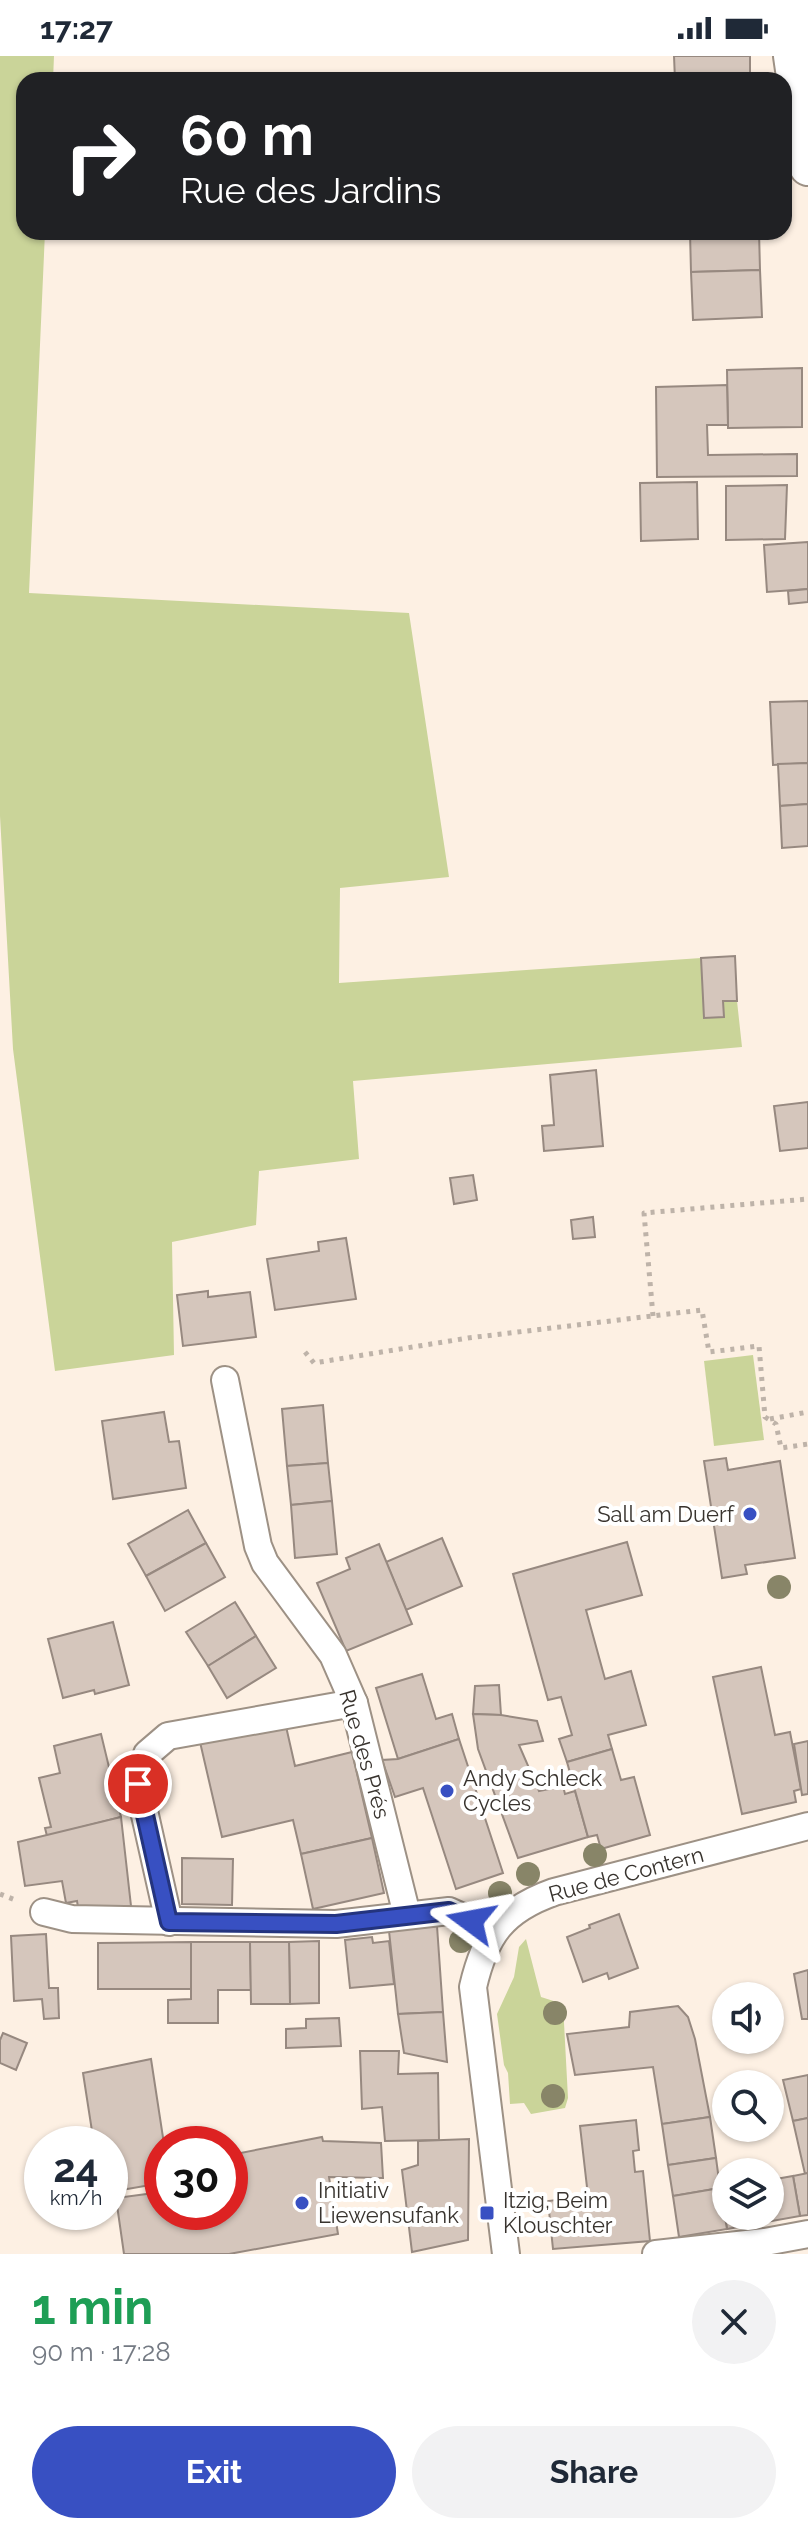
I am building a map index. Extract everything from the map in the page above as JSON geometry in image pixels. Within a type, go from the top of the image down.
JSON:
[{"type":"main road","points":[[792,56],[808,167]]},
{"type":"street","name":"Rue des Prés","points":[[225,1380],[258,1546],[265,1563],[333,1655],[354,1703],[407,1915]]},
{"type":"street","points":[[169,1922],[138,1784],[147,1754],[168,1736],[354,1703]]},
{"type":"street","name":"Rue de Contern","points":[[506,2254],[473,1987],[479,1960],[493,1931],[530,1900],[554,1892],[808,1826]]},
{"type":"street","points":[[44,1912],[72,1919],[336,1924],[449,1911],[493,1931]]},
{"type":"street","points":[[656,2254],[808,2234]]},
{"type":"path","points":[[653,1316],[644,1213],[808,1199]]},
{"type":"path","points":[[305,1352],[314,1363],[483,1336],[702,1310],[709,1352],[759,1346],[765,1417],[776,1424],[781,1448],[808,1444]]},
{"type":"path","points":[[768,1419],[808,1412]]},
{"type":"green space","points":[[0,56],[54,56],[53,72],[16,72],[16,240],[45,240],[29,593],[409,613],[449,877],[340,888],[339,983],[701,958],[704,1018],[724,1017],[723,1001],[737,1001],[742,1047],[353,1081],[359,1159],[259,1171],[256,1225],[172,1242],[174,1355],[55,1371],[13,1049],[0,816]]},
{"type":"green space","points":[[753,1355],[764,1440],[714,1446],[704,1361]]},
{"type":"green space","points":[[526,1939],[541,1997],[563,2004],[568,2098],[565,2108],[531,2114],[524,2103],[510,2104],[508,2073],[504,2065],[497,2014],[514,1977],[519,1947]]},
{"type":"building","points":[[674,56],[750,56],[750,72],[675,72]]},
{"type":"building","points":[[690,240],[759,240],[760,270],[691,272]]},
{"type":"building","points":[[760,270],[762,317],[693,320],[691,272]]},
{"type":"building","points":[[802,368],[802,427],[728,428],[727,370]]},
{"type":"building","points":[[727,385],[728,425],[707,425],[708,455],[797,454],[797,476],[657,477],[656,387]]},
{"type":"building","points":[[697,482],[698,539],[641,541],[640,483]]},
{"type":"building","points":[[787,485],[785,539],[726,540],[726,486]]},
{"type":"building","points":[[808,542],[808,589],[767,592],[764,545]]},
{"type":"building","points":[[808,589],[808,602],[789,604],[788,591]]},
{"type":"building","points":[[808,701],[808,763],[773,765],[770,702]]},
{"type":"building","points":[[808,763],[808,804],[780,806],[778,764]]},
{"type":"building","points":[[808,804],[808,846],[782,848],[780,806]]},
{"type":"building","points":[[735,956],[737,1001],[723,1001],[724,1017],[704,1018],[701,958]]},
{"type":"building","points":[[596,1070],[603,1146],[544,1151],[542,1126],[554,1125],[550,1075]]},
{"type":"building","points":[[808,1102],[808,1148],[780,1151],[774,1106]]},
{"type":"building","points":[[473,1175],[477,1200],[454,1204],[450,1178]]},
{"type":"building","points":[[593,1217],[595,1237],[573,1239],[571,1220]]},
{"type":"building","points":[[346,1238],[356,1299],[275,1310],[267,1259],[319,1251],[318,1242]]},
{"type":"building","points":[[208,1291],[208,1297],[250,1292],[256,1337],[183,1346],[177,1295]]},
{"type":"building","points":[[323,1405],[328,1463],[287,1466],[282,1409]]},
{"type":"building","points":[[164,1412],[169,1442],[179,1441],[186,1488],[113,1499],[102,1421]]},
{"type":"building","name":"Sall am Duerf","points":[[726,1458],[728,1470],[780,1461],[795,1558],[745,1565],[747,1574],[722,1578],[704,1461]]},
{"type":"building","points":[[328,1463],[332,1501],[291,1505],[287,1466]]},
{"type":"building","points":[[332,1501],[337,1554],[295,1558],[291,1505]]},
{"type":"building","points":[[188,1510],[206,1543],[146,1576],[128,1544]]},
{"type":"building","points":[[442,1538],[462,1586],[406,1610],[386,1562]]},
{"type":"building","points":[[627,1542],[642,1595],[586,1610],[605,1679],[631,1671],[646,1725],[608,1735],[612,1749],[567,1762],[559,1739],[572,1735],[561,1697],[548,1700],[513,1574]]},
{"type":"building","points":[[206,1543],[225,1577],[165,1611],[146,1576]]},
{"type":"building","points":[[379,1544],[412,1624],[346,1651],[317,1583],[350,1569],[346,1558]]},
{"type":"building","points":[[235,1602],[256,1636],[208,1666],[186,1632]]},
{"type":"building","points":[[113,1622],[129,1685],[63,1698],[48,1639]]},
{"type":"building","points":[[256,1636],[276,1668],[227,1698],[208,1666]]},
{"type":"building","points":[[761,1667],[775,1735],[790,1732],[801,1789],[794,1791],[796,1802],[742,1814],[713,1677]]},
{"type":"building","points":[[422,1674],[436,1719],[452,1714],[459,1739],[398,1759],[376,1688]]},
{"type":"building","points":[[499,1685],[501,1715],[473,1714],[475,1686]]},
{"type":"building","points":[[473,1714],[537,1721],[543,1741],[519,1745],[539,1791],[563,1786],[565,1794],[575,1791],[588,1837],[518,1858],[478,1749]]},
{"type":"building","points":[[285,1722],[295,1766],[352,1752],[372,1838],[301,1854],[293,1820],[222,1837],[200,1742]]},
{"type":"building","points":[[101,1734],[121,1817],[47,1836],[45,1828],[51,1827],[39,1778],[60,1773],[54,1746]]},
{"type":"building","points":[[459,1739],[503,1873],[456,1889],[423,1788],[395,1797],[382,1760],[398,1759]]},
{"type":"building","points":[[808,1741],[808,1794],[802,1795],[794,1744]]},
{"type":"building","points":[[612,1749],[621,1780],[634,1777],[650,1835],[601,1849],[597,1835],[588,1837],[567,1762]]},
{"type":"building","points":[[121,1817],[131,1906],[79,1913],[77,1901],[66,1903],[62,1881],[25,1886],[18,1842]]},
{"type":"building","points":[[372,1838],[384,1893],[313,1909],[301,1854]]},
{"type":"building","points":[[182,1858],[233,1859],[232,1905],[182,1904]]},
{"type":"building","points":[[619,1914],[638,1968],[609,1979],[607,1973],[583,1982],[567,1937]]},
{"type":"building","points":[[437,1926],[443,2012],[398,2014],[389,1931]]},
{"type":"building","points":[[46,1934],[49,1988],[58,1988],[59,2018],[44,2019],[42,1999],[14,2001],[11,1936]]},
{"type":"building","points":[[372,1937],[373,1943],[389,1941],[394,1984],[350,1988],[345,1940]]},
{"type":"building","points":[[319,1941],[319,2003],[290,2004],[289,1942]]},
{"type":"building","points":[[191,1942],[250,1942],[251,1990],[218,1990],[218,2023],[168,2023],[168,2000],[191,1999]]},
{"type":"building","points":[[191,1942],[191,1989],[98,1989],[98,1943]]},
{"type":"building","points":[[250,1942],[289,1942],[290,2004],[251,2004]]},
{"type":"building","points":[[808,1970],[808,2019],[802,2019],[794,1974]]},
{"type":"building","points":[[678,2006],[688,2017],[695,2039],[710,2117],[662,2124],[653,2067],[575,2075],[567,2034],[629,2027],[630,2012]]},
{"type":"building","points":[[443,2012],[447,2062],[404,2053],[398,2014]]},
{"type":"building","points":[[339,2018],[341,2046],[286,2048],[286,2029],[306,2028],[306,2019]]},
{"type":"building","points":[[3,2033],[27,2043],[16,2070],[0,2063]]},
{"type":"building","points":[[360,2051],[399,2051],[398,2074],[438,2073],[439,2140],[385,2141],[382,2107],[362,2109]]},
{"type":"building","points":[[151,2059],[161,2126],[144,2126],[144,2186],[128,2189],[128,2126],[91,2126],[83,2073]]},
{"type":"building","points":[[808,2075],[808,2118],[793,2121],[784,2080]]},
{"type":"building","points":[[710,2117],[716,2158],[668,2165],[662,2124]]},
{"type":"building","points":[[808,2118],[808,2173],[805,2174],[793,2121]]},
{"type":"building","points":[[636,2120],[639,2150],[633,2151],[635,2172],[643,2171],[650,2241],[553,2249],[548,2201],[588,2196],[580,2126]]},
{"type":"building","points":[[322,2137],[323,2141],[381,2143],[383,2178],[329,2177],[338,2234],[229,2254],[124,2254],[121,2230],[128,2230],[128,2196],[144,2194],[144,2230],[248,2230],[248,2151]]},
{"type":"building","points":[[469,2139],[468,2240],[412,2252],[402,2170],[418,2165],[418,2141]]},
{"type":"building","points":[[712,2159],[712,2189],[673,2196],[668,2165]]},
{"type":"building","points":[[808,2173],[808,2215],[800,2216],[793,2176]]},
{"type":"building","points":[[793,2176],[800,2216],[784,2219],[784,2178]]},
{"type":"building","points":[[712,2189],[712,2230],[721,2230],[679,2237],[673,2196]]},
{"type":"place","name":"Sall am Duerf","points":[[750,1514]]},
{"type":"place","name":"Andy Schleck Cycles","points":[[447,1791]]},
{"type":"place","name":"Initiativ Liewensufank","points":[[302,2203]]},
{"type":"place","name":"Itzig, Beim Klouschter","points":[[487,2213]]},
{"type":"route","points":[[138,1784],[169,1922],[336,1924],[449,1911],[471,1921]]}]
